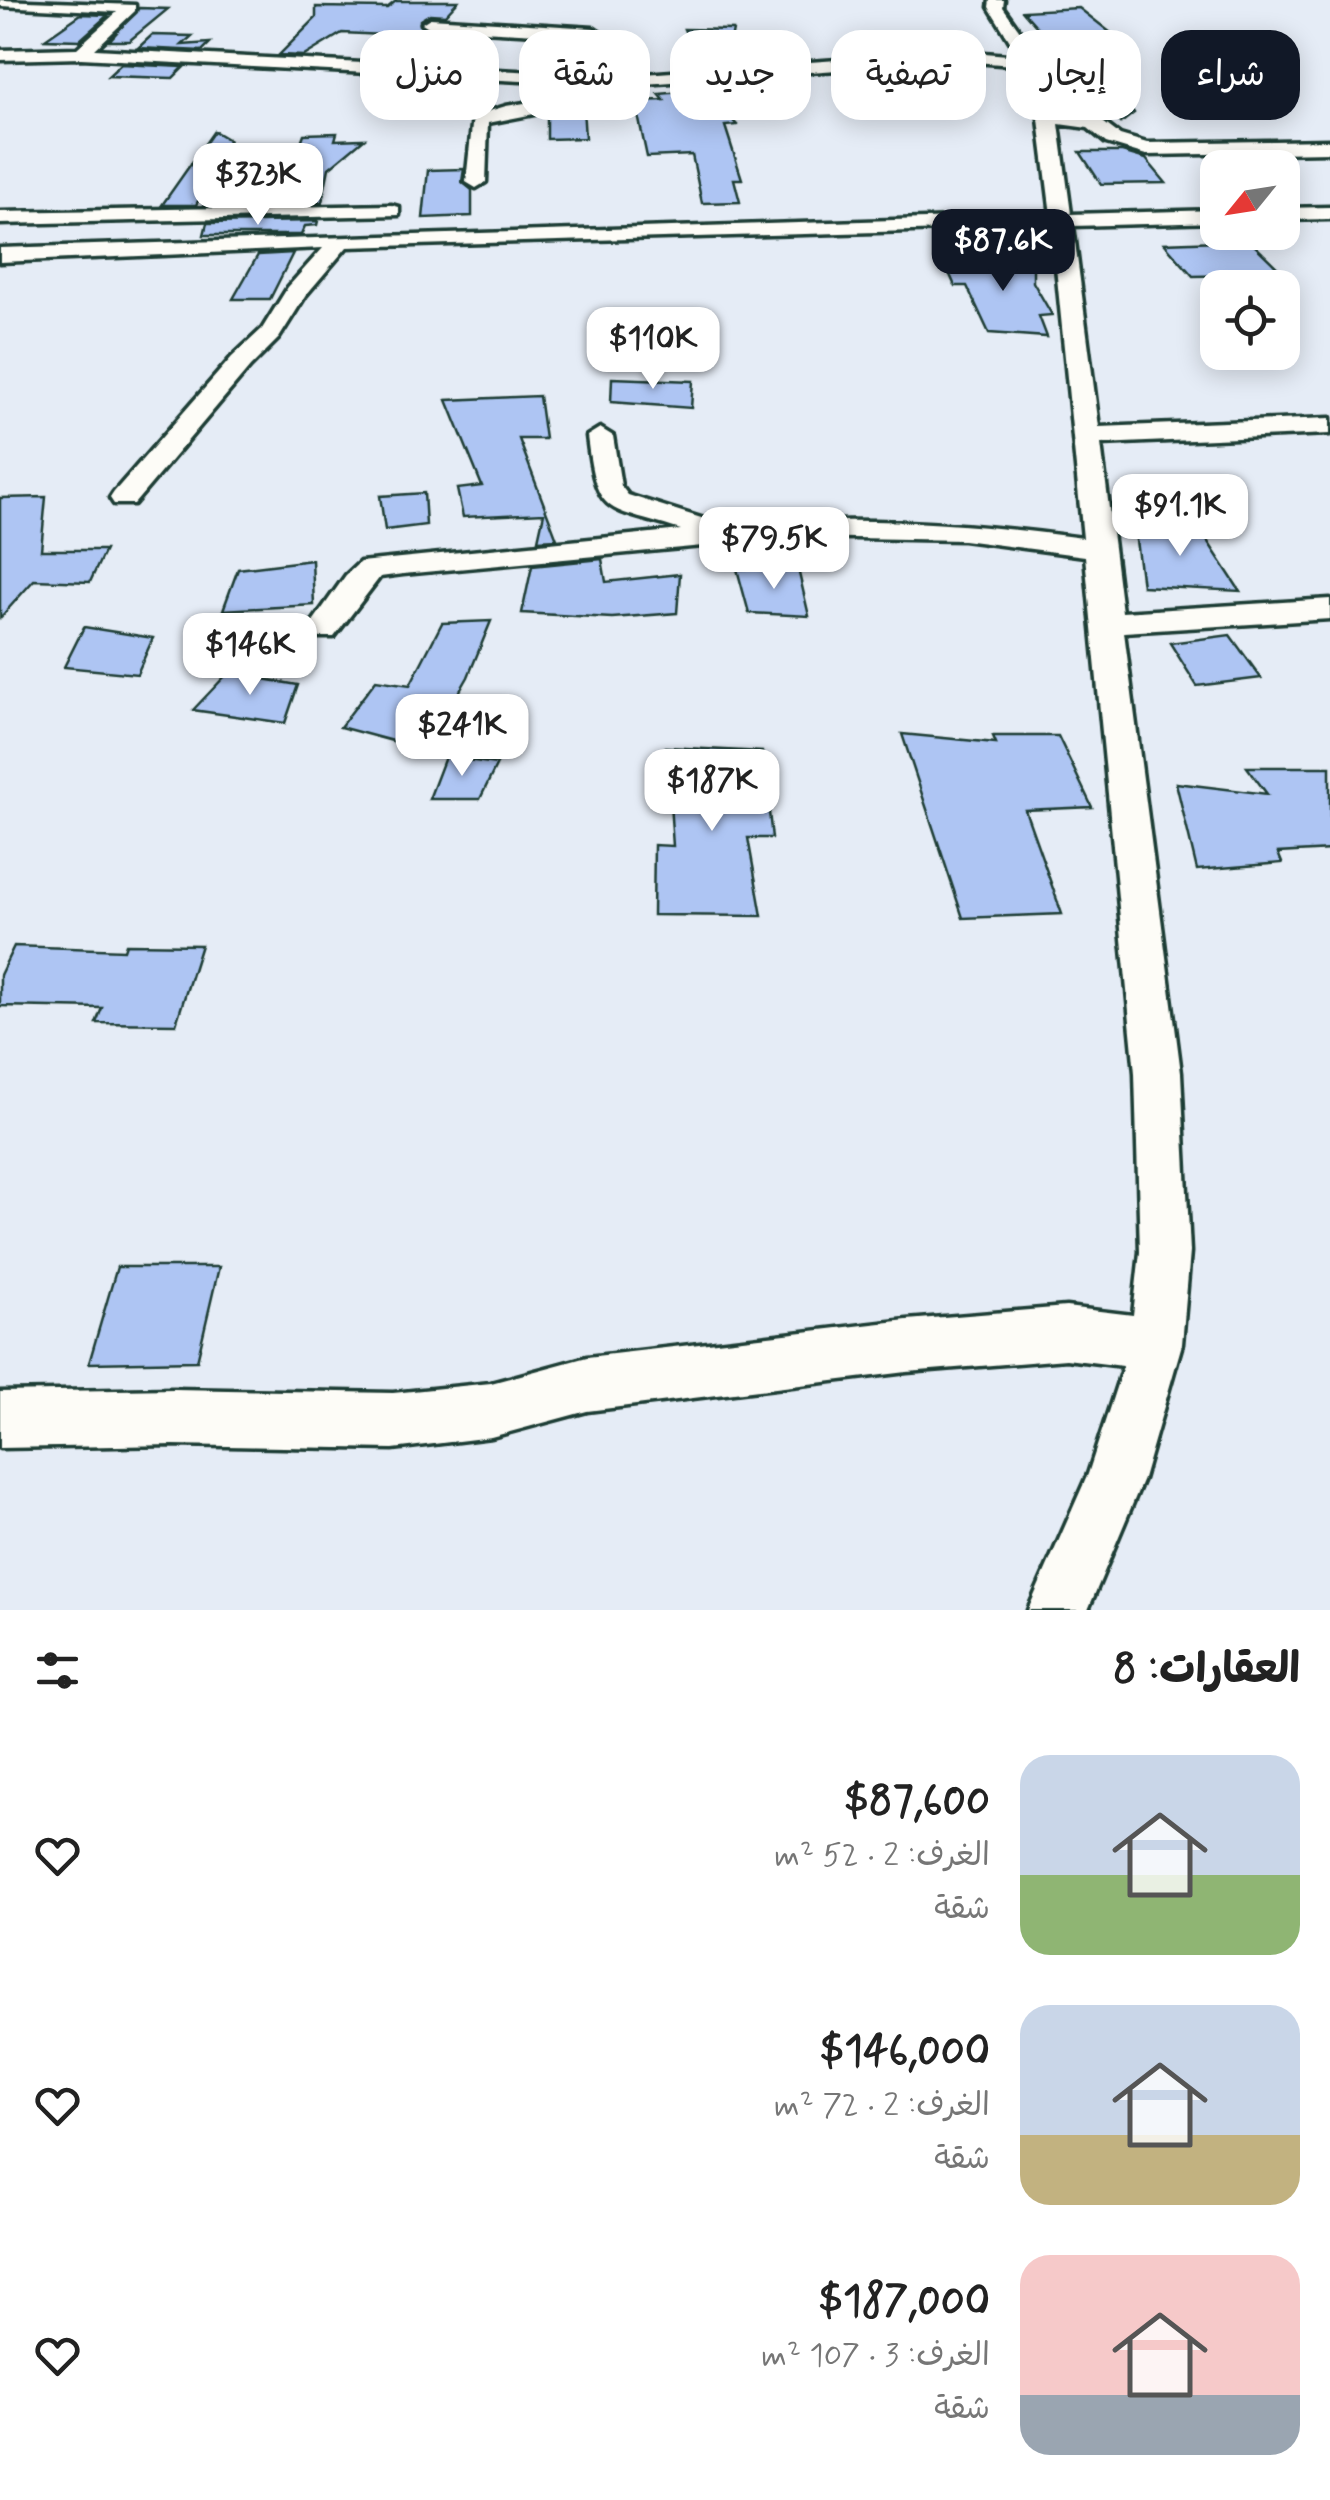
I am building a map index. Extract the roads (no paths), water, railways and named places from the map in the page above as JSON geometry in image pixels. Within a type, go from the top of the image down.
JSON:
[{"type":"street","points":[[997,0],[996,7],[1012,30]]},
{"type":"street","points":[[0,2],[89,2],[130,8],[82,53]]},
{"type":"street","points":[[430,23],[544,30]]},
{"type":"street","points":[[0,55],[82,53],[519,77]]},
{"type":"street","points":[[650,80],[962,56],[1006,60]]},
{"type":"street","points":[[476,182],[480,120],[489,114],[602,96],[660,80]]},
{"type":"street","points":[[1048,120],[1158,1073],[1165,1252],[1156,1344],[1115,1479],[1058,1610]]},
{"type":"street","points":[[1066,120],[1092,123],[1113,139],[1146,149],[1330,146]]},
{"type":"street","points":[[0,218],[396,203],[377,240]]},
{"type":"street","points":[[1300,214],[1330,213]]},
{"type":"street","points":[[0,255],[341,241],[1200,217]]},
{"type":"street","points":[[124,498],[241,362],[271,333],[296,292],[341,241]]},
{"type":"street","points":[[1086,436],[1330,426]]},
{"type":"street","points":[[600,436],[607,487],[618,502],[730,535]]},
{"type":"street","points":[[323,630],[357,582],[371,570],[730,535],[870,526],[963,531],[1099,549]]},
{"type":"street","points":[[1108,623],[1330,610]]},
{"type":"street","points":[[0,1420],[174,1417],[394,1421],[491,1410],[586,1384],[906,1346],[1066,1333],[1156,1344]]}]
